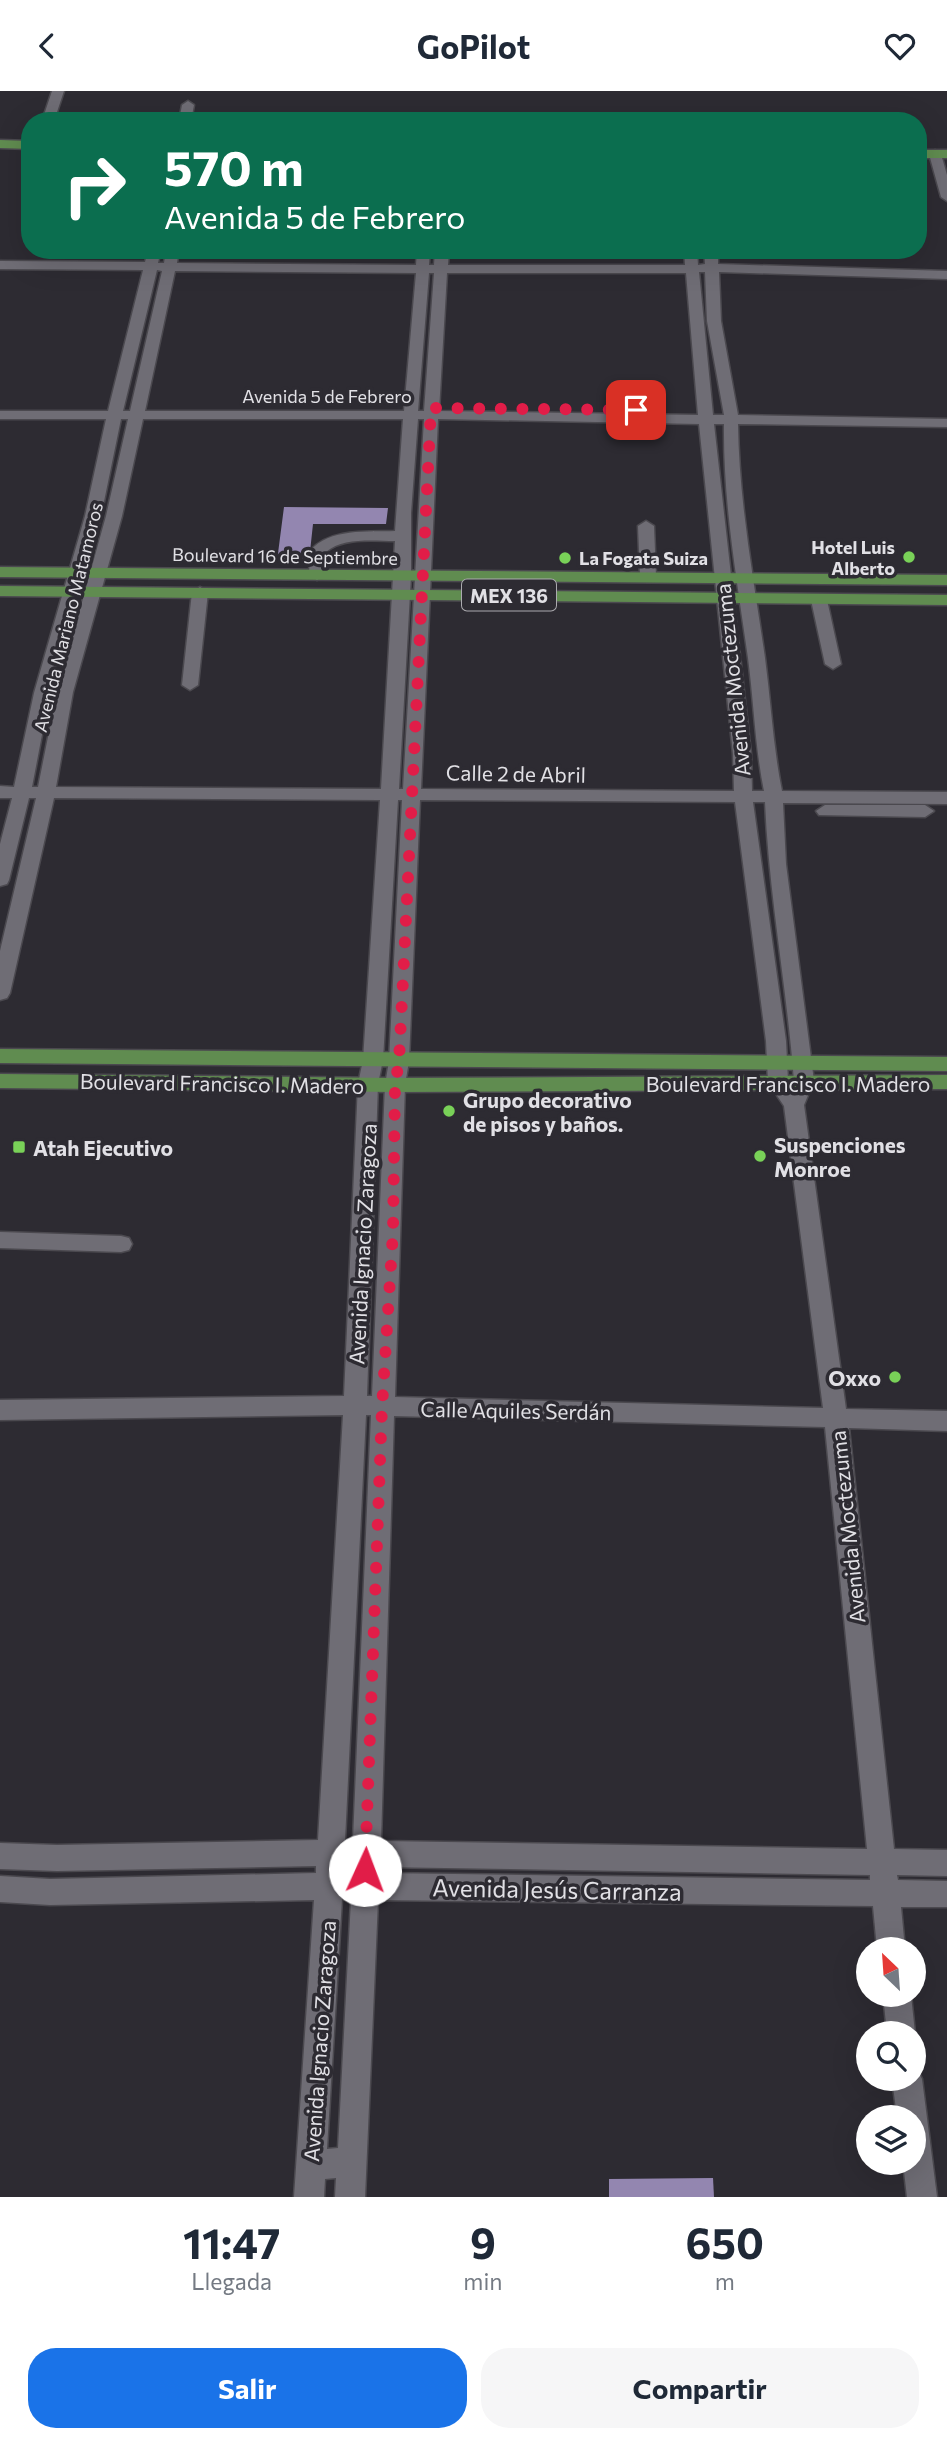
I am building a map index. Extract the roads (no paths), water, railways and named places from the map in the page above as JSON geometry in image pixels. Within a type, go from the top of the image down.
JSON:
[{"type":"main road","points":[[0,144],[21,145]]},
{"type":"main road","points":[[0,153],[21,154]]},
{"type":"main road","name":"Boulevard 16 de Septiembre","points":[[0,572],[317,575],[412,585],[724,599],[947,600]]},
{"type":"main road","name":"Boulevard 16 de Septiembre","points":[[0,591],[201,592],[648,576],[947,580]]},
{"type":"main road","name":"Boulevard Francisco I. Madero","points":[[0,1056],[373,1060],[778,1072],[947,1064]]},
{"type":"main road","name":"Boulevard Francisco I. Madero","points":[[0,1081],[395,1085],[778,1072]]},
{"type":"main road","name":"Boulevard Francisco I. Madero","points":[[803,1072],[947,1082]]},
{"type":"street","points":[[51,112],[58,91]]},
{"type":"street","points":[[187,112],[188,104]]},
{"type":"street","points":[[942,158],[947,197]]},
{"type":"street","name":"Avenida Mariano Matamoros","points":[[0,880],[42,693],[93,516],[115,411],[153,259]]},
{"type":"street","name":"Avenida Moctezuma","points":[[691,259],[699,365],[742,754],[744,803],[778,1072],[794,1105],[836,1418],[890,1937]]},
{"type":"street","name":"Avenida Moctezuma","points":[[712,259],[714,321],[730,414],[736,516],[757,663],[777,864],[803,1072],[794,1105]]},
{"type":"street","points":[[0,265],[150,271],[170,264],[258,272],[345,273],[432,265],[533,274],[713,273],[882,277],[947,275]]},
{"type":"street","name":"Avenida Mariano Matamoros","points":[[0,993],[4,958],[25,881],[65,692],[114,516],[170,264]]},
{"type":"street","name":"Avenida Ignacio Zaragoza","points":[[350,2197],[365,1887],[382,1407],[393,1232],[395,1085],[399,1061],[412,801],[414,513],[432,265]]},
{"type":"street","points":[[0,273],[76,270]]},
{"type":"street","points":[[882,277],[947,282]]},
{"type":"street","points":[[696,321],[714,321]]},
{"type":"street","points":[[134,340],[154,340]]},
{"type":"street","points":[[699,365],[722,365]]},
{"type":"street","name":"Avenida 5 de Febrero","points":[[0,405],[115,411]]},
{"type":"street","name":"Avenida 5 de Febrero","points":[[0,415],[138,411],[908,417],[947,413]]},
{"type":"street","name":"Avenida 5 de Febrero","points":[[908,417],[947,423]]},
{"type":"street","points":[[712,467],[731,466]]},
{"type":"street","name":"Avenida Ignacio Zaragoza","points":[[309,2197],[331,1853],[364,1231],[368,1084],[373,1060],[387,801],[412,585],[402,536],[414,513]]},
{"type":"street","points":[[93,516],[114,516]]},
{"type":"street","points":[[716,517],[736,516]]},
{"type":"street","points":[[646,526],[648,576]]},
{"type":"street","points":[[317,575],[318,551],[327,543],[344,538],[402,536]]},
{"type":"street","points":[[190,685],[201,592]]},
{"type":"street","points":[[819,600],[833,664]]},
{"type":"street","points":[[733,663],[757,663]]},
{"type":"street","points":[[42,693],[65,692]]},
{"type":"street","points":[[742,754],[765,753]]},
{"type":"street","name":"Calle 2 de Abril","points":[[0,792],[20,799]]},
{"type":"street","name":"Calle 2 de Abril","points":[[886,804],[947,797]]},
{"type":"street","name":"Calle 2 de Abril","points":[[0,805],[20,799],[44,798],[886,804],[947,811]]},
{"type":"street","points":[[752,863],[777,864]]},
{"type":"street","points":[[0,880],[25,881]]},
{"type":"street","points":[[382,905],[408,903]]},
{"type":"street","points":[[765,967],[791,967]]},
{"type":"street","points":[[364,1231],[393,1232]]},
{"type":"street","points":[[0,1240],[121,1244]]},
{"type":"street","name":"Calle Aquiles Serdán","points":[[0,1410],[354,1405],[947,1421]]},
{"type":"street","points":[[342,1624],[374,1624]]},
{"type":"street","name":"Avenida Jesús Carranza","points":[[0,1856],[57,1858],[331,1853],[947,1863]]},
{"type":"street","points":[[602,1857],[604,1889]]},
{"type":"street","points":[[50,1892],[57,1858]]},
{"type":"street","name":"Avenida Jesús Carranza","points":[[0,1889],[50,1892],[329,1886],[947,1894]]},
{"type":"street","points":[[311,2164],[352,2163]]},
{"type":"street","points":[[919,2175],[922,2197]]},
{"type":"place","name":"Hotel Luis Alberto","points":[[909,557]]},
{"type":"place","name":"La Fogata Suiza","points":[[565,558]]},
{"type":"place","name":"Grupo decorativo de pisos y baños.","points":[[449,1111]]},
{"type":"place","name":"Atah Ejecutivo","points":[[19,1147]]},
{"type":"place","name":"Suspenciones Monroe","points":[[760,1156]]},
{"type":"place","name":"Oxxo","points":[[895,1377]]}]
